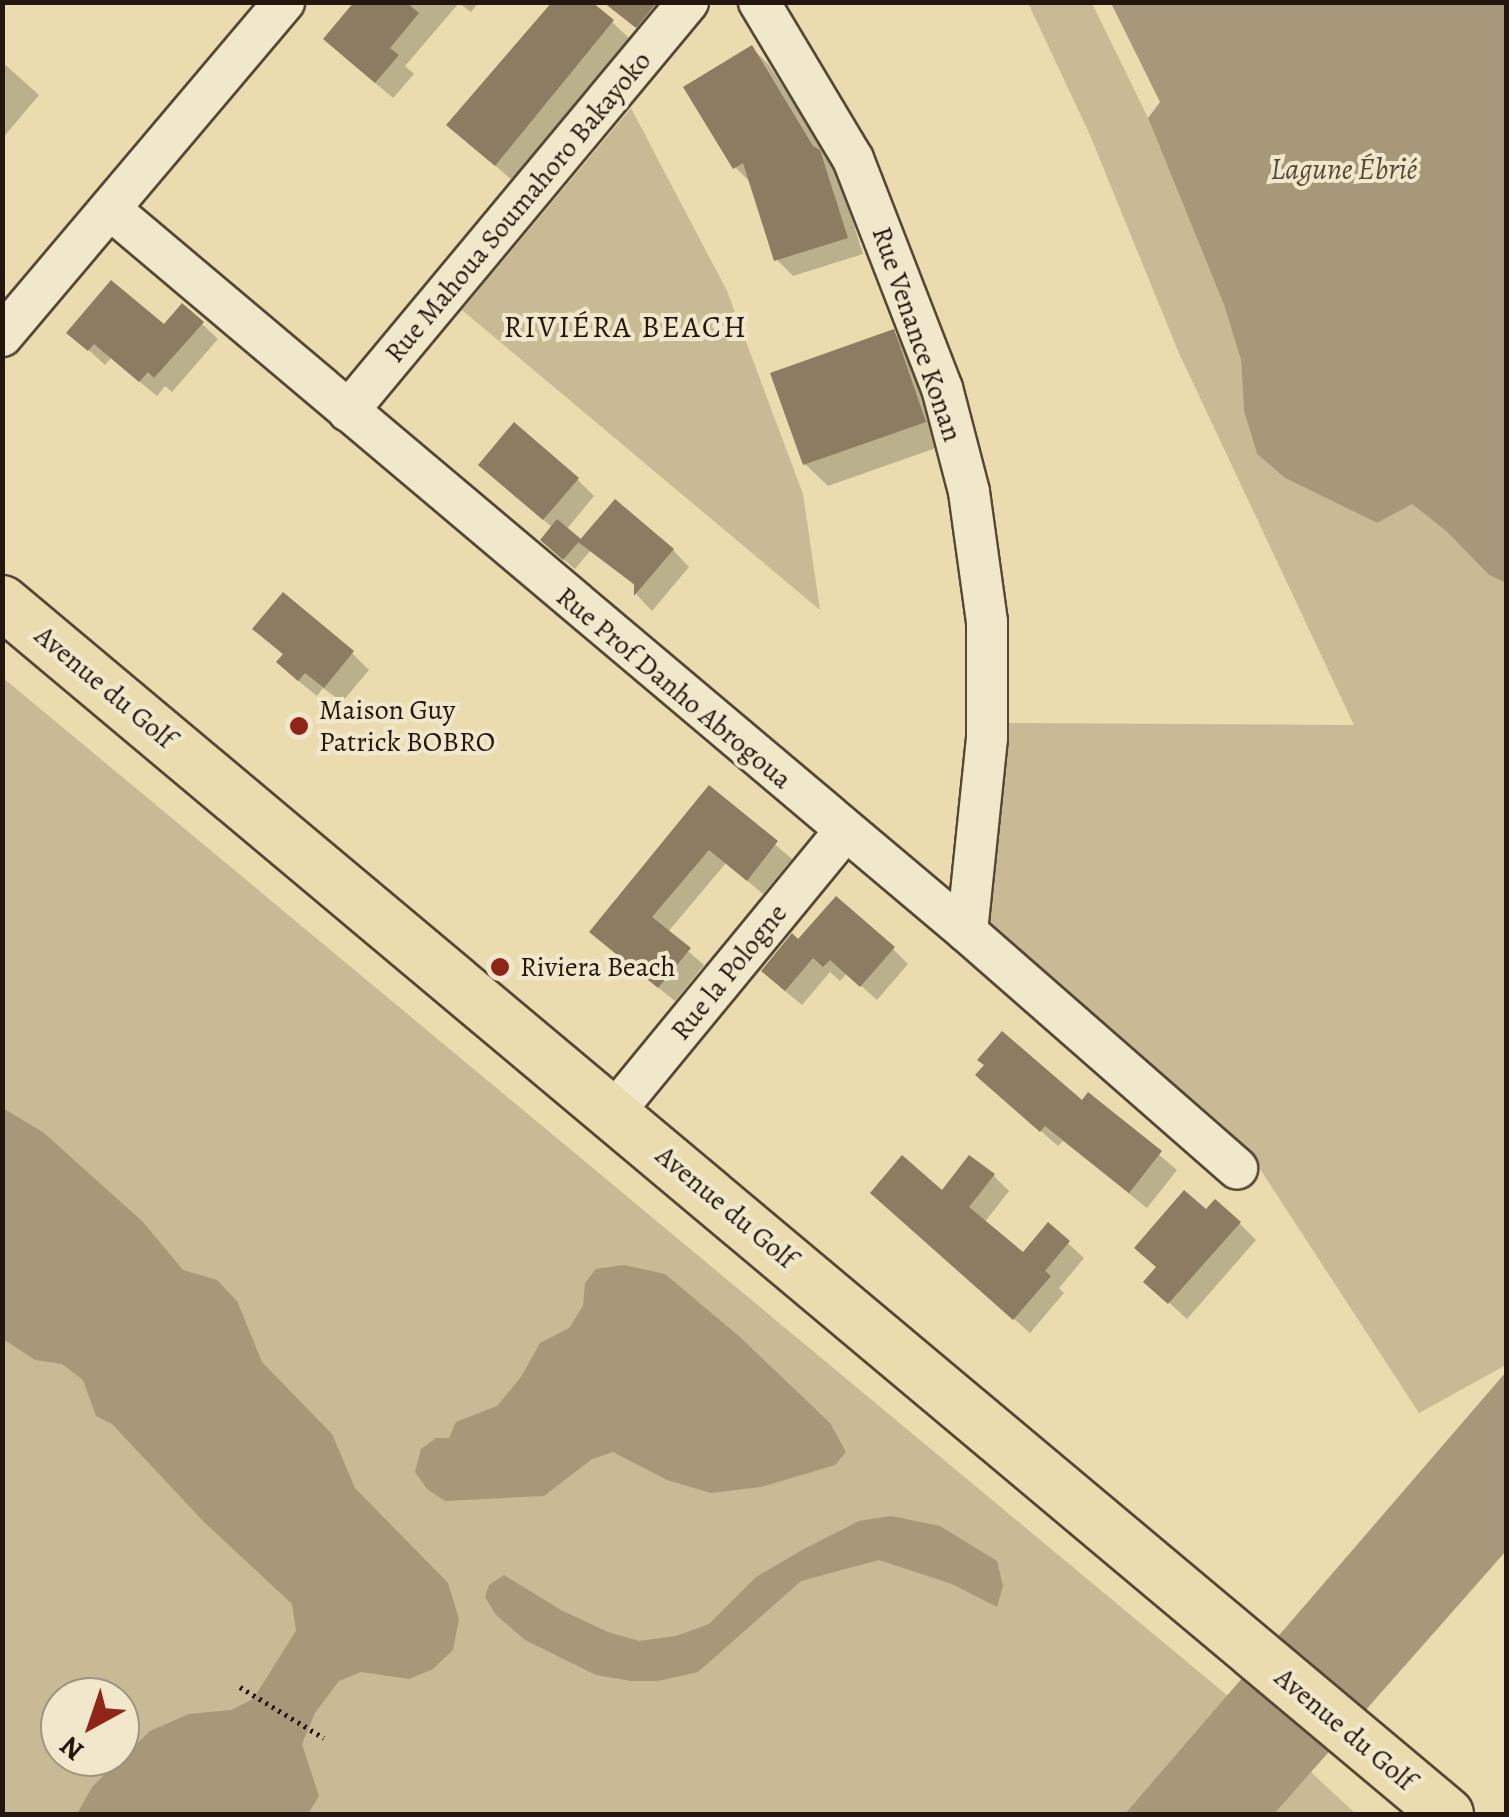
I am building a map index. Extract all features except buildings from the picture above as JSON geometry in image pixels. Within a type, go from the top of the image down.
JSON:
[{"type":"main road","name":"Avenue du Golf","points":[[2,602],[1447,1814]]},
{"type":"street","points":[[2,336],[284,2]]},
{"type":"street","name":"Rue Mahoua Soumahoro Bakayoko","points":[[348,411],[688,2]]},
{"type":"street","name":"Rue Venance Konan","points":[[759,2],[853,160],[942,388],[968,492],[986,622],[987,738],[967,932]]},
{"type":"street","name":"Rue Prof Danho Abrogoua","points":[[110,209],[967,932],[1238,1168]]},
{"type":"street","name":"Rue la Pologne","points":[[614,1112],[844,832]]},
{"type":"path","points":[[240,1687],[324,1738]]},
{"type":"shaded area","points":[[1028,3],[1092,3],[1148,118],[1224,305],[1241,360],[1244,411],[1257,454],[1285,478],[1377,523],[1411,503],[1446,531],[1489,575],[1506,583],[1506,1365],[1419,1413],[1258,1166],[988,927],[1008,723],[1354,725],[1178,351],[1090,135]]},
{"type":"shaded area","points":[[631,108],[727,291],[803,494],[820,610],[462,310]]},
{"type":"shaded area","points":[[2,677],[1240,1706],[1356,1814],[3,1814]]},
{"type":"water","name":"Lagune Ébrié","points":[[1111,3],[1506,3],[1506,583],[1489,575],[1446,531],[1412,504],[1377,523],[1285,478],[1257,454],[1244,411],[1241,360],[1224,305],[1148,118],[1160,102]]},
{"type":"water","points":[[3,1108],[44,1133],[143,1222],[183,1270],[217,1280],[237,1301],[262,1362],[332,1434],[355,1488],[448,1583],[459,1619],[453,1650],[433,1669],[409,1679],[361,1672],[339,1681],[315,1713],[302,1744],[319,1796],[308,1814],[77,1814],[102,1777],[140,1777],[140,1741],[150,1731],[189,1714],[231,1710],[253,1699],[296,1631],[292,1604],[204,1522],[112,1424],[96,1416],[83,1380],[62,1364],[35,1360],[3,1339]]},
{"type":"water","points":[[624,1265],[665,1274],[740,1337],[830,1423],[846,1452],[835,1465],[761,1487],[711,1493],[667,1480],[613,1452],[592,1459],[544,1496],[445,1501],[427,1489],[415,1472],[421,1449],[436,1438],[449,1438],[456,1422],[497,1406],[521,1377],[540,1343],[569,1328],[583,1306],[585,1283],[596,1269]]},
{"type":"water","points":[[1506,1372],[1506,1551],[1274,1814],[1125,1814]]},
{"type":"water","points":[[891,1516],[940,1526],[997,1561],[1003,1586],[997,1607],[952,1584],[879,1560],[801,1581],[698,1672],[658,1681],[631,1681],[596,1675],[525,1640],[496,1615],[485,1597],[489,1585],[504,1575],[561,1610],[608,1632],[639,1641],[676,1636],[709,1624],[756,1577],[802,1550],[859,1521]]},
{"type":"place","name":"Maison Guy Patrick BOBRO","points":[[299,726]]},
{"type":"place","name":"Riviera Beach","points":[[500,967]]},
{"type":"district","name":"RIVIÉRA BEACH","points":[[626,327]]}]
